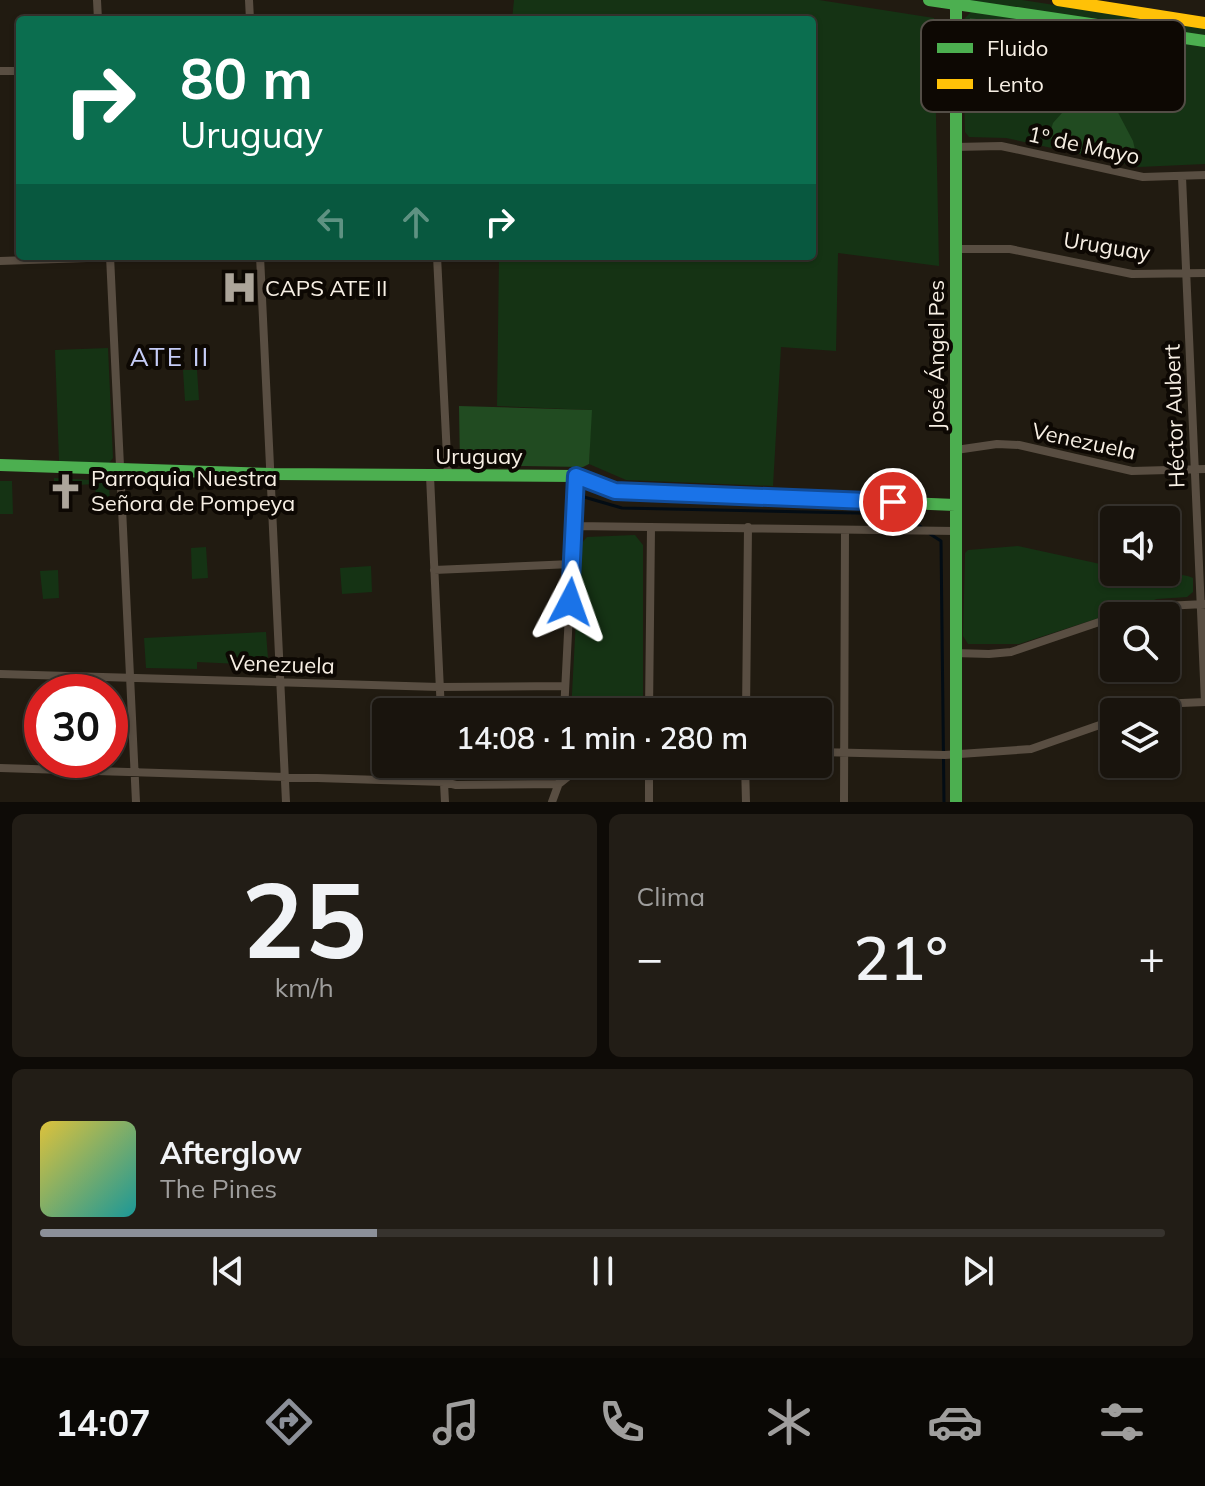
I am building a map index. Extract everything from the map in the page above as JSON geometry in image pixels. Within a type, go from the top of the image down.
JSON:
[{"type":"street","points":[[929,0],[1064,20]]},
{"type":"street","points":[[1058,0],[1205,23]]},
{"type":"street","name":"José Ángel Pes","points":[[956,4],[956,20]]},
{"type":"street","points":[[1185,38],[1205,41]]},
{"type":"street","name":"José Ángel Pes","points":[[955,112],[956,802]]},
{"type":"street","name":"1º de Mayo","points":[[955,147],[1001,146],[1143,177],[1205,175]]},
{"type":"street","name":"Héctor Aubert","points":[[1182,177],[1205,702]]},
{"type":"street","name":"Uruguay","points":[[956,249],[1010,249],[1132,274],[1205,273]]},
{"type":"street","points":[[0,261],[22,260]]},
{"type":"street","points":[[110,260],[136,802]]},
{"type":"street","points":[[260,260],[286,802]]},
{"type":"street","points":[[437,260],[448,477]]},
{"type":"street","name":"Venezuela","points":[[956,450],[997,444],[1019,445],[1132,471],[1205,469]]},
{"type":"street","name":"Uruguay","points":[[0,465],[271,474],[576,476],[615,491],[955,505]]},
{"type":"street","points":[[430,476],[440,698]]},
{"type":"street","points":[[564,698],[576,476]]},
{"type":"street","points":[[574,526],[956,531]]},
{"type":"street","points":[[746,698],[748,527]]},
{"type":"street","points":[[649,698],[651,528]]},
{"type":"street","points":[[844,802],[845,530]]},
{"type":"street","points":[[434,570],[572,564]]},
{"type":"street","points":[[1180,605],[1202,604]]},
{"type":"street","points":[[954,653],[1011,652],[1100,622]]},
{"type":"street","name":"Venezuela","points":[[0,674],[439,687],[564,686]]},
{"type":"street","points":[[1180,703],[1205,702]]},
{"type":"street","points":[[832,752],[945,755],[1031,749],[1100,725]]},
{"type":"street","points":[[0,768],[444,782],[456,785],[559,784],[566,778]]},
{"type":"street","points":[[444,778],[445,802]]},
{"type":"street","points":[[552,802],[561,778]]},
{"type":"street","points":[[649,778],[649,802]]},
{"type":"street","points":[[745,778],[746,802]]},
{"type":"green space","points":[[514,0],[819,0],[934,18],[921,20],[921,112],[936,112],[939,266],[838,253],[836,351],[781,347],[773,486],[626,480],[589,464],[591,410],[497,406],[499,260],[816,260],[816,16],[512,16]]},
{"type":"green space","points":[[961,0],[1022,0],[1153,20],[1097,20]]},
{"type":"green space","points":[[971,12],[1026,20],[963,20]]},
{"type":"green space","points":[[1185,25],[1205,28],[1205,36],[1185,33]]},
{"type":"green space","points":[[1185,43],[1205,46],[1205,164],[1139,167],[1006,138],[969,137],[965,132],[964,112],[1185,112]]},
{"type":"green space","points":[[1063,112],[1118,112],[1133,141],[1136,154],[1128,160],[1098,158],[1056,146],[1049,136],[1053,123]]},
{"type":"green space","points":[[108,348],[113,458],[109,463],[59,461],[55,350]]},
{"type":"green space","points":[[183,370],[197,370],[199,400],[185,401]]},
{"type":"green space","points":[[459,406],[592,410],[589,464],[583,467],[460,465]]},
{"type":"green space","points":[[54,478],[109,481],[110,506],[97,508],[95,484],[60,486]]},
{"type":"green space","points":[[0,481],[12,481],[13,514],[0,514]]},
{"type":"green space","points":[[635,535],[643,545],[643,698],[572,698],[580,545],[587,537]]},
{"type":"green space","points":[[1018,546],[1100,564],[1100,586],[1180,586],[1180,575],[1188,576],[1193,578],[1193,592],[1187,597],[1148,602],[1100,602],[1100,618],[1019,644],[968,644],[963,636],[965,553],[968,550]]},
{"type":"green space","points":[[206,547],[208,578],[192,579],[191,548]]},
{"type":"green space","points":[[371,566],[372,592],[342,594],[340,568]]},
{"type":"green space","points":[[58,570],[59,598],[43,599],[40,571]]},
{"type":"green space","points":[[266,632],[269,672],[261,673],[260,665],[197,662],[197,669],[146,668],[144,638]]},
{"type":"waterway","points":[[582,484],[584,497],[622,508],[904,514],[921,527]]},
{"type":"waterway","points":[[930,534],[941,541],[944,802]]},
{"type":"traffic: fast","points":[[929,0],[1064,20]]},
{"type":"traffic: fast","points":[[956,4],[956,20]]},
{"type":"traffic: fast","points":[[1185,38],[1205,41]]},
{"type":"traffic: fast","points":[[956,112],[956,802]]},
{"type":"traffic: fast","points":[[0,465],[271,474],[576,476],[615,491],[955,505]]},
{"type":"traffic: slow","points":[[1058,0],[1205,23]]},
{"type":"place","name":"CAPS ATE II","points":[[239,288]]},
{"type":"place","name":"Parroquia Nuestra Señora de Pompeya","points":[[65,491]]},
{"type":"district","name":"ATE II","points":[[170,356]]},
{"type":"route","points":[[570,602],[576,476],[615,491],[893,502]]}]
